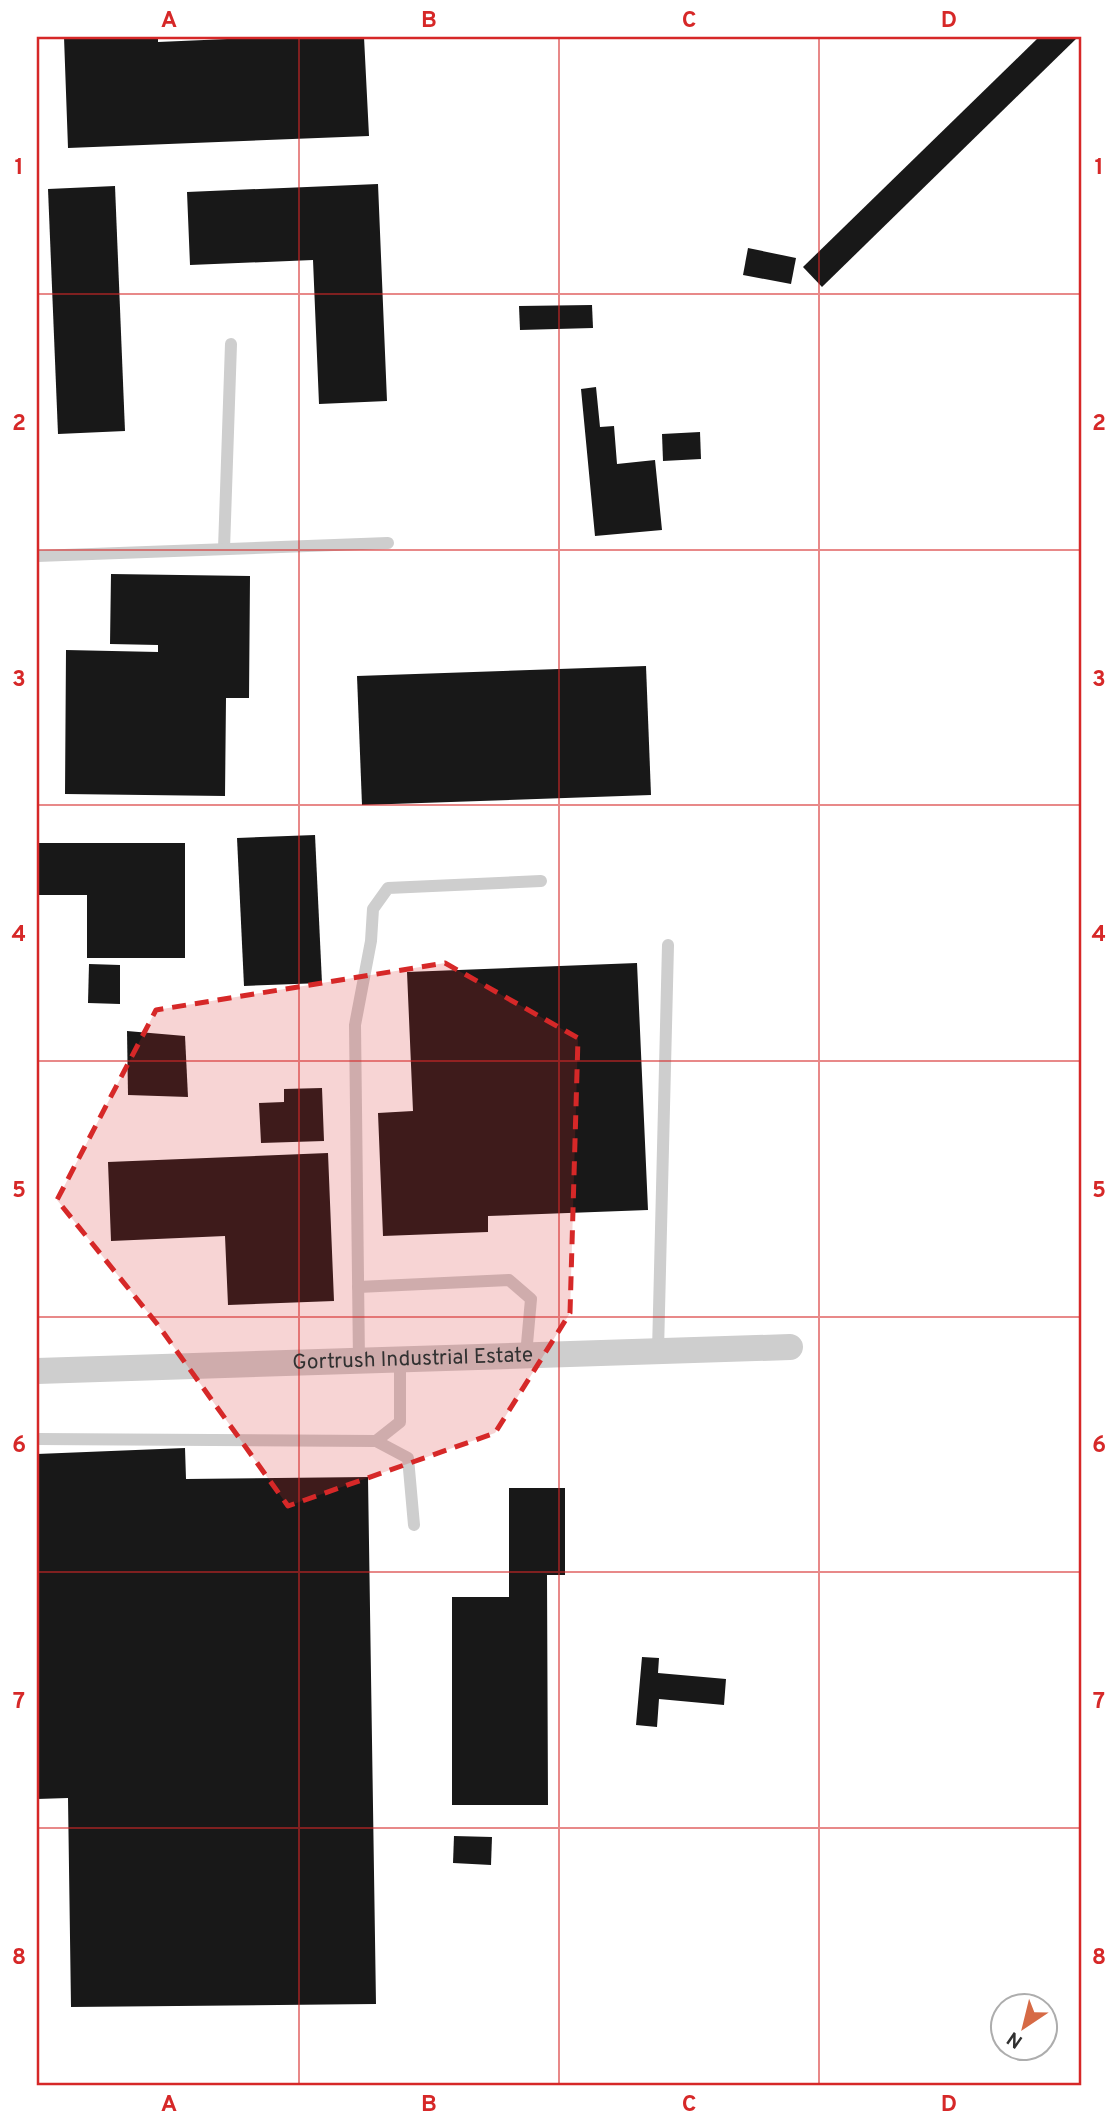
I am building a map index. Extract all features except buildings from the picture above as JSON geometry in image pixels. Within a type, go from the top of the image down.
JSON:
[{"type":"street","name":"Gortrush Industrial Estate","points":[[37,1371],[790,1347]]},
{"type":"lane","points":[[224,549],[231,344]]},
{"type":"lane","points":[[37,555],[388,543]]},
{"type":"lane","points":[[359,1361],[355,1025],[371,941],[373,909],[388,888],[541,881]]},
{"type":"lane","points":[[658,1351],[668,946]]},
{"type":"lane","points":[[358,1287],[509,1280],[531,1300],[526,1355]]},
{"type":"lane","points":[[376,1441],[400,1422],[400,1360]]},
{"type":"lane","points":[[37,1439],[376,1441],[408,1458],[414,1525]]},
{"type":"highlighted area","points":[[445,963],[578,1038],[570,1313],[495,1433],[288,1506],[158,1325],[57,1200],[156,1010]]}]
